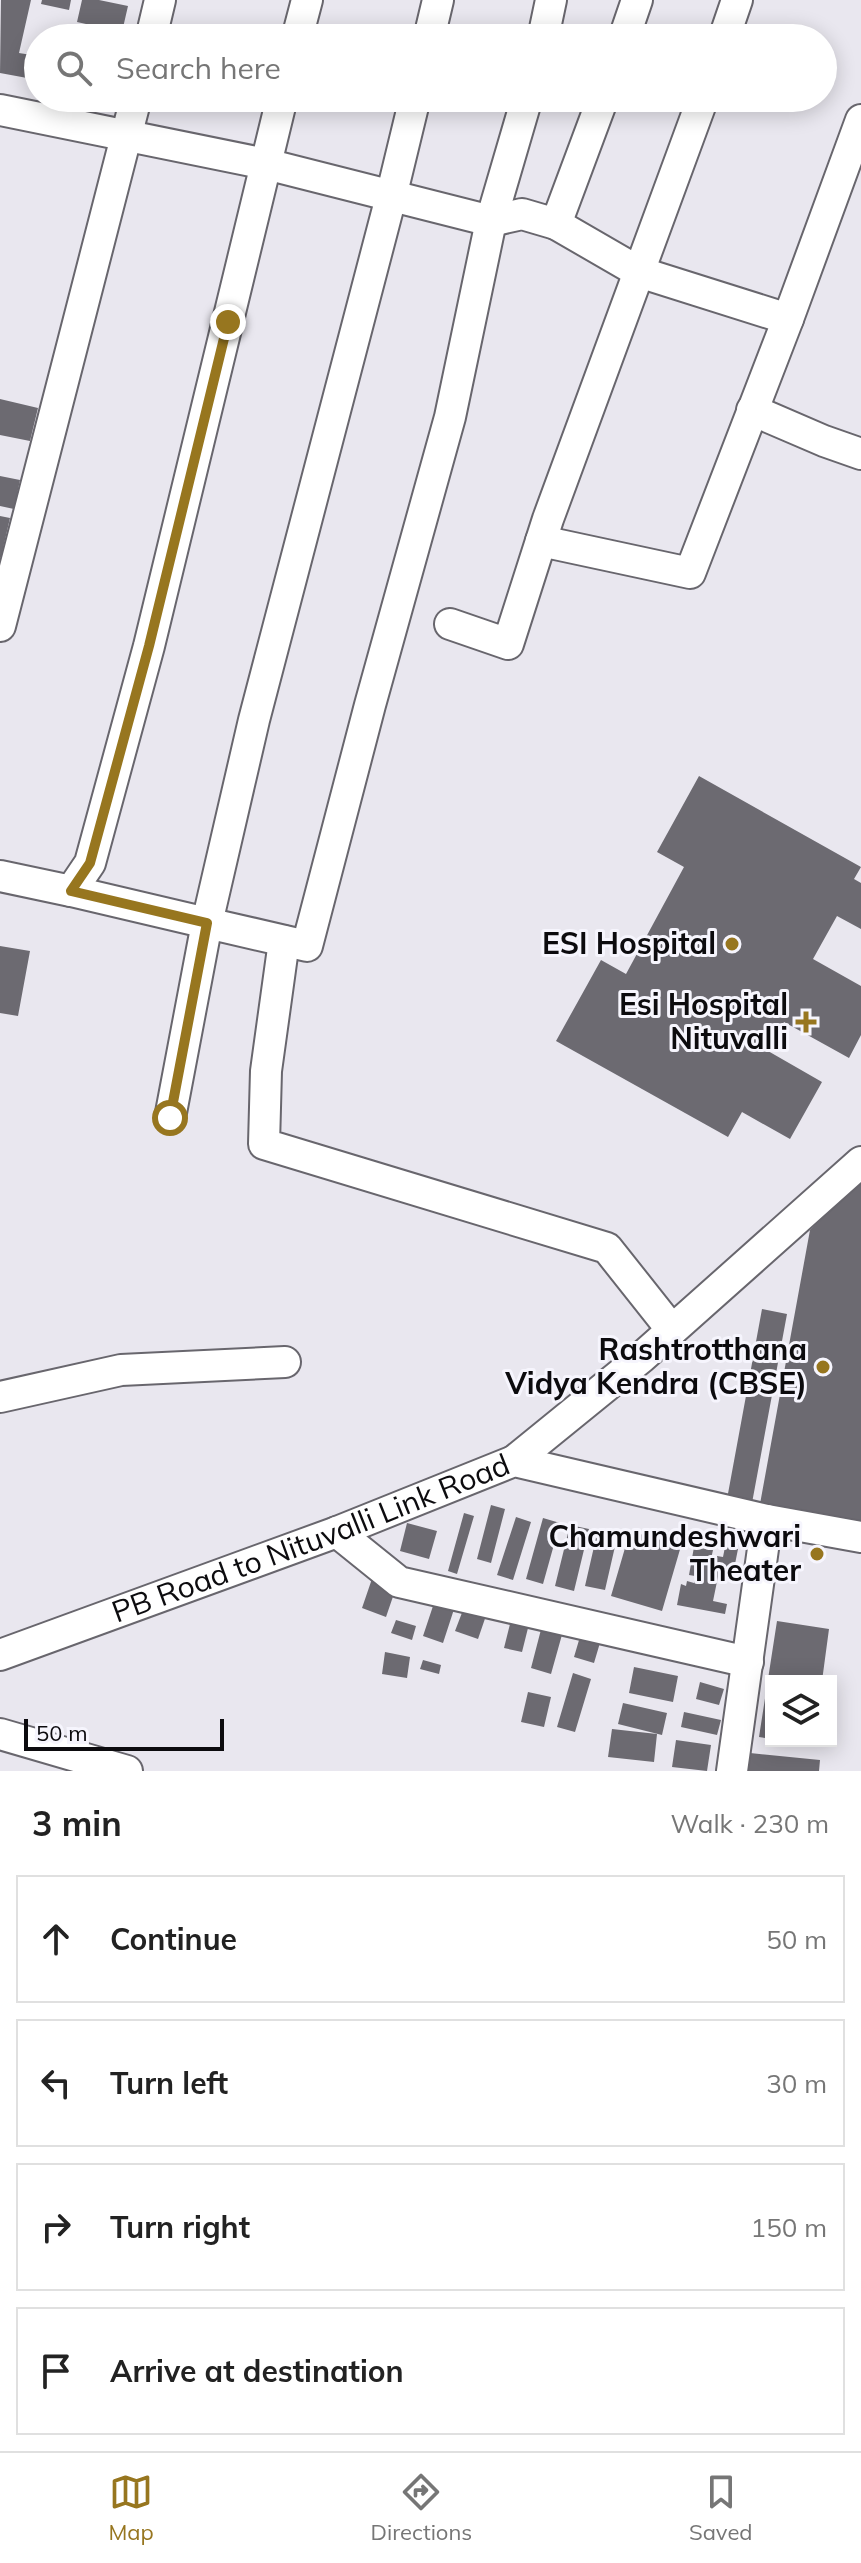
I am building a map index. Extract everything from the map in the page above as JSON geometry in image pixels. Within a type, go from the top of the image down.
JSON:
[{"type":"street","points":[[154,24],[160,0]]},
{"type":"street","points":[[301,24],[307,0]]},
{"type":"street","points":[[432,24],[438,0]]},
{"type":"street","points":[[546,24],[551,0]]},
{"type":"street","points":[[629,24],[637,0]]},
{"type":"street","points":[[729,24],[737,0]]},
{"type":"street","points":[[0,110],[266,164],[491,221],[522,214],[556,224],[639,272],[788,319]]},
{"type":"street","points":[[0,626],[132,112]]},
{"type":"street","points":[[71,891],[90,863],[145,661],[279,112]]},
{"type":"street","points":[[170,1118],[207,923],[254,720],[412,112]]},
{"type":"street","points":[[0,876],[307,946],[450,417],[491,221],[523,112]]},
{"type":"street","points":[[556,224],[598,112]]},
{"type":"street","points":[[450,624],[508,644],[541,541],[698,112]]},
{"type":"street","points":[[541,541],[690,573],[861,120]]},
{"type":"street","points":[[752,410],[861,454]]},
{"type":"street","points":[[284,941],[266,1071],[264,1144],[607,1248],[672,1330]]},
{"type":"street","points":[[514,1461],[672,1330],[861,1162]]},
{"type":"street","points":[[0,1397],[121,1370],[285,1362]]},
{"type":"street","name":"PB Road to Nituvalli Link Road","points":[[0,1655],[337,1532],[514,1461],[767,1520],[861,1537]]},
{"type":"street","points":[[732,1771],[767,1520]]},
{"type":"street","points":[[337,1532],[399,1582],[748,1662]]},
{"type":"street","points":[[0,1734],[127,1771]]},
{"type":"building","points":[[1,0],[31,0],[19,53],[24,54],[24,77],[0,73]]},
{"type":"building","points":[[42,0],[71,0],[69,10],[41,4]]},
{"type":"building","points":[[82,0],[128,6],[124,24],[77,22]]},
{"type":"building","points":[[0,399],[38,408],[30,441],[0,435]]},
{"type":"building","points":[[0,476],[20,480],[14,509],[0,506]]},
{"type":"building","points":[[0,516],[10,518],[1,557],[0,557]]},
{"type":"building","name":"ESI Hospital","points":[[699,776],[861,867],[854,879],[861,883],[861,929],[837,916],[813,959],[861,986],[861,1035],[849,1058],[784,1022],[768,1051],[822,1082],[790,1139],[742,1112],[728,1137],[556,1041],[601,960],[626,974],[684,867],[657,852]]},
{"type":"building","points":[[0,946],[30,951],[18,1016],[0,1013]]},
{"type":"building","name":"Rashtrotthana Vidya Kendra (CBSE)","points":[[861,1181],[861,1525],[760,1504],[810,1230]]},
{"type":"building","points":[[762,1309],[787,1314],[752,1503],[727,1499]]},
{"type":"building","points":[[491,1505],[505,1509],[491,1563],[477,1559]]},
{"type":"building","points":[[464,1513],[474,1516],[457,1574],[448,1571]]},
{"type":"building","points":[[516,1517],[531,1522],[513,1580],[497,1575]]},
{"type":"building","points":[[543,1518],[560,1523],[543,1584],[526,1579]]},
{"type":"building","points":[[407,1523],[437,1531],[429,1559],[400,1551]]},
{"type":"building","points":[[570,1525],[589,1529],[574,1591],[555,1586]]},
{"type":"building","points":[[630,1531],[681,1546],[662,1611],[611,1596]]},
{"type":"building","points":[[596,1538],[616,1542],[605,1590],[585,1586]]},
{"type":"building","points":[[694,1547],[713,1550],[711,1559],[717,1560],[717,1556],[723,1557],[725,1547],[738,1549],[734,1569],[720,1567],[713,1601],[727,1604],[725,1614],[677,1605],[681,1584],[686,1586],[687,1581],[694,1583],[695,1576],[689,1575]]},
{"type":"building","points":[[375,1570],[399,1579],[386,1617],[362,1608]]},
{"type":"building","points":[[437,1594],[457,1600],[443,1643],[423,1636]]},
{"type":"building","points":[[468,1597],[490,1604],[478,1639],[455,1631]]},
{"type":"building","points":[[512,1616],[530,1620],[522,1652],[504,1648]]},
{"type":"building","points":[[544,1618],[565,1624],[551,1674],[531,1668]]},
{"type":"building","points":[[396,1620],[416,1626],[412,1640],[391,1633]]},
{"type":"building","points":[[777,1621],[829,1629],[823,1675],[769,1675]]},
{"type":"building","points":[[582,1630],[602,1636],[594,1663],[574,1657]]},
{"type":"building","points":[[385,1652],[410,1657],[407,1678],[382,1674]]},
{"type":"building","points":[[423,1660],[441,1665],[439,1674],[420,1669]]},
{"type":"building","points":[[634,1667],[678,1676],[673,1702],[629,1693]]},
{"type":"building","points":[[573,1673],[591,1679],[575,1732],[557,1727]]},
{"type":"building","points":[[700,1682],[724,1689],[719,1705],[696,1699]]},
{"type":"building","points":[[528,1692],[551,1697],[544,1727],[521,1722]]},
{"type":"building","points":[[765,1698],[765,1738],[759,1737]]},
{"type":"building","points":[[623,1703],[667,1713],[662,1735],[618,1724]]},
{"type":"building","points":[[684,1712],[721,1720],[717,1735],[681,1727]]},
{"type":"building","points":[[612,1729],[657,1734],[654,1762],[608,1757]]},
{"type":"building","points":[[676,1740],[711,1745],[707,1771],[672,1767]]},
{"type":"building","points":[[750,1753],[820,1760],[819,1771],[748,1771]]},
{"type":"place","name":"ESI Hospital","points":[[732,944]]},
{"type":"place","name":"Esi Hospital Nituvalli","points":[[806,1022]]},
{"type":"place","name":"Rashtrotthana Vidya Kendra (CBSE)","points":[[823,1367]]},
{"type":"place","name":"Chamundeshwari Theater","points":[[817,1554]]},
{"type":"route","points":[[170,1118],[207,923],[71,891],[90,863],[149,646],[228,322]]}]
